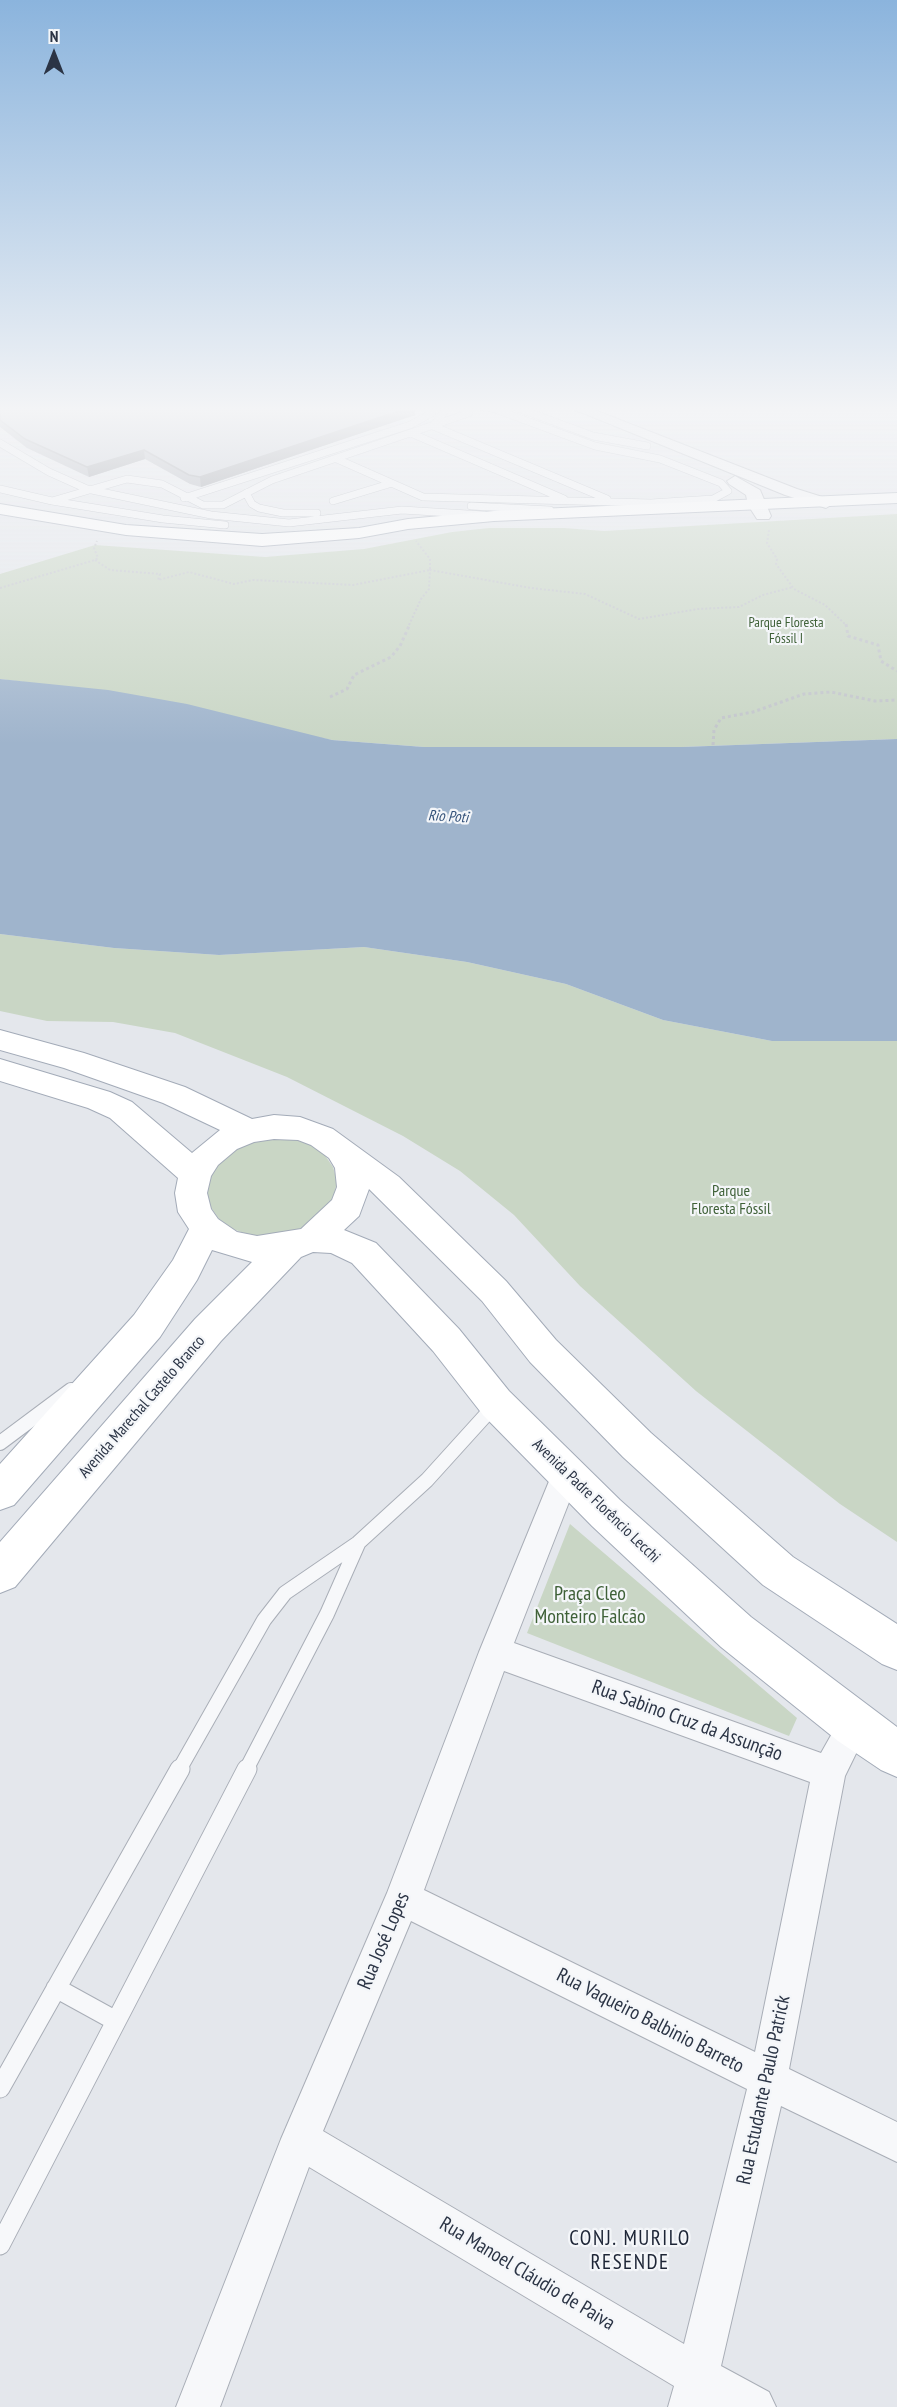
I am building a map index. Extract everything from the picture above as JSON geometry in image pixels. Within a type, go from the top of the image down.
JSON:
[{"type":"main road","points":[[62,519],[126,530],[262,540],[359,533],[453,519]]},
{"type":"main road","points":[[0,522],[100,537],[279,550],[357,544],[420,533],[506,524],[625,524],[689,519]]},
{"type":"main road","points":[[0,1040],[73,1060],[174,1095],[249,1131]]},
{"type":"main road","points":[[0,1070],[99,1100],[121,1110],[195,1174]]},
{"type":"main road","points":[[340,1150],[351,1167],[353,1187],[347,1207],[301,1243],[257,1250],[228,1243],[206,1228],[195,1212],[191,1193],[195,1174],[207,1156],[226,1141],[249,1131],[274,1127],[300,1129],[322,1137],[340,1150],[387,1186],[494,1292],[543,1351],[637,1445],[778,1571],[897,1649]]},
{"type":"main road","points":[[0,1492],[147,1326],[185,1270],[206,1228]]},
{"type":"main road","name":"Avenida Padre Florêncio Lecchi","points":[[301,1243],[334,1240],[364,1252],[446,1340],[496,1403],[566,1474],[736,1632],[854,1725],[897,1754]]},
{"type":"main road","name":"Avenida Marechal Castelo Branco","points":[[0,1573],[208,1330],[301,1243]]},
{"type":"street","name":"Rua José Lopes","points":[[198,2407],[300,2139],[403,1898],[495,1652],[566,1474]]},
{"type":"street","name":"Rua Sabino Cruz da Assunção","points":[[495,1652],[829,1772]]},
{"type":"street","points":[[829,1772],[854,1725]]},
{"type":"street","name":"Rua Estudante Paulo Patrick","points":[[694,2391],[768,2080],[829,1772]]},
{"type":"street","name":"Rua Vaqueiro Balbinio Barreto","points":[[403,1898],[897,2143]]},
{"type":"street","name":"Rua Manoel Cláudio de Paiva","points":[[300,2139],[694,2391],[754,2407]]},
{"type":"lane","points":[[183,519],[294,530],[379,519]]},
{"type":"lane","points":[[255,519],[300,522],[323,519]]},
{"type":"lane","points":[[249,527],[306,526],[355,519]]},
{"type":"lane","points":[[0,1443],[127,1348]]},
{"type":"lane","points":[[0,2088],[264,1620],[285,1593],[358,1543],[428,1480],[496,1403]]},
{"type":"lane","points":[[0,2245],[327,1614],[358,1543]]},
{"type":"lane","points":[[56,1988],[116,2021]]},
{"type":"path","points":[[764,519],[769,532],[767,543],[777,559],[781,574],[791,582],[793,587],[825,605],[846,624],[849,636],[878,645],[880,661],[897,671]]},
{"type":"path","points":[[0,588],[95,560],[98,554],[94,548],[100,537]]},
{"type":"path","points":[[330,696],[347,689],[354,675],[391,657],[400,646],[421,599],[429,588],[430,559],[413,540]]},
{"type":"path","points":[[95,560],[110,570],[134,574],[160,574],[158,580],[189,572],[234,584],[255,580],[353,585],[429,570],[531,588],[585,594],[639,619],[698,609],[739,607],[764,595],[793,587]]},
{"type":"path","points":[[713,745],[714,730],[721,718],[753,712],[804,694],[831,692],[875,701],[897,700]]},
{"type":"green space","name":"Parque Floresta Fóssil I","points":[[805,519],[897,519],[897,739],[682,747],[424,747],[332,740],[0,679],[0,574],[95,545],[265,557],[364,549],[452,532],[489,528],[564,528],[604,531]]},
{"type":"green space","name":"Parque Floresta Fóssil","points":[[0,934],[114,948],[219,955],[364,947],[467,962],[566,984],[663,1020],[772,1041],[897,1041],[897,1542],[840,1504],[696,1391],[580,1286],[514,1215],[460,1171],[403,1136],[287,1077],[175,1033],[113,1022],[47,1021],[0,1011]]},
{"type":"green space","points":[[272,1138],[292,1139],[310,1144],[324,1154],[333,1167],[337,1181],[334,1197],[326,1212],[312,1224],[293,1233],[273,1237],[252,1236],[233,1229],[219,1219],[210,1206],[207,1190],[211,1175],[221,1161],[235,1150],[253,1142]]},
{"type":"green space","name":"Praça Cleo Monteiro Falcão","points":[[570,1524],[797,1718],[789,1736],[527,1633]]},
{"type":"water","name":"Rio Poti","points":[[0,679],[108,690],[187,704],[332,740],[424,747],[682,747],[897,739],[897,1041],[772,1041],[663,1020],[566,984],[467,962],[364,947],[219,955],[114,948],[0,934]]},
{"type":"district","name":"CONJ. MURILO RESENDE","points":[[630,2251]]}]
